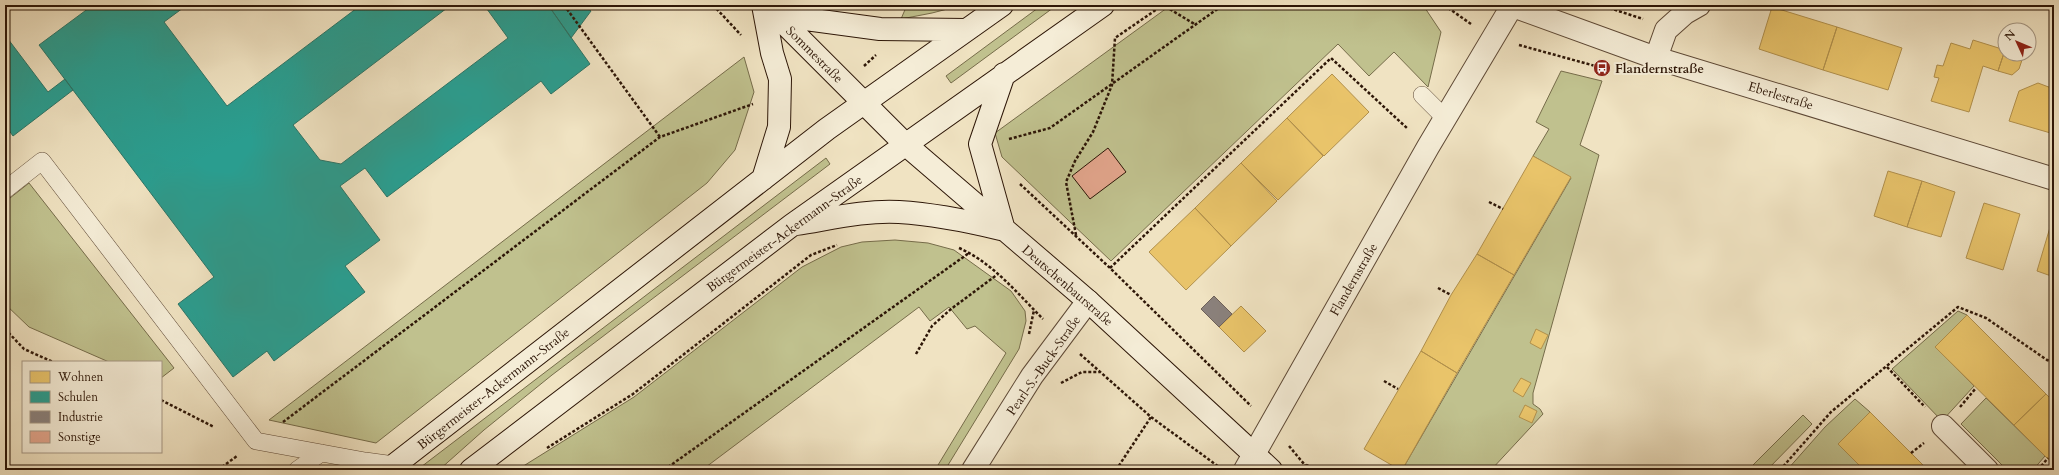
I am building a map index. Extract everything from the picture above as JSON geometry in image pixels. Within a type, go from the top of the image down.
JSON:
[{"type":"street","name":"Bürgermeister-Ackermann-Straße","points":[[391,468],[863,103],[1002,5]]},
{"type":"street","name":"Bürgermeister-Ackermann-Straße","points":[[471,470],[792,225],[1103,5]]},
{"type":"street","points":[[1656,58],[1666,30],[1685,12],[1699,5]]},
{"type":"street","name":"Flandernstraße","points":[[1249,462],[1428,147],[1511,6]]},
{"type":"street","name":"Eberlestraße","points":[[1511,6],[1656,58],[2054,178]]},
{"type":"street","points":[[763,179],[778,128],[780,79],[772,53],[768,8],[880,29],[966,30]]},
{"type":"street","name":"Sommestraße","points":[[768,8],[863,103]]},
{"type":"street","points":[[792,225],[866,214],[898,212],[965,221],[1004,230],[980,144],[1004,74]]},
{"type":"street","name":"Deutschenbaurstraße","points":[[863,103],[905,144],[1088,301],[1249,462],[1271,470]]},
{"type":"street","name":"Pearl-S.-Buck-Straße","points":[[973,470],[1032,376],[1088,301]]},
{"type":"street","points":[[1943,426],[1987,470]]},
{"type":"lane","points":[[1422,95],[1445,118]]},
{"type":"lane","points":[[5,190],[42,161],[256,441],[391,468]]},
{"type":"lane","points":[[297,470],[321,453]]},
{"type":"path","points":[[564,5],[660,137]]},
{"type":"path","points":[[1076,236],[1066,182],[1075,161],[1093,132],[1112,85],[1115,38],[1164,5],[1196,25]]},
{"type":"path","points":[[1006,140],[1050,128],[1223,5]]},
{"type":"path","points":[[1444,5],[1492,38]]},
{"type":"path","points":[[876,56],[908,72]]},
{"type":"path","points":[[1110,268],[1331,58],[1428,147]]},
{"type":"path","points":[[218,470],[660,137],[725,113],[755,104]]},
{"type":"path","points":[[1014,178],[1110,268],[1270,426]]},
{"type":"path","points":[[1489,202],[1503,209]]},
{"type":"path","points":[[543,450],[633,394],[811,255],[839,244]]},
{"type":"path","points":[[956,247],[969,253],[998,274],[1027,300],[1062,337],[1152,417],[1223,470]]},
{"type":"path","points":[[664,470],[969,253]]},
{"type":"path","points":[[916,354],[932,326],[951,308],[998,274]]},
{"type":"path","points":[[1438,288],[1451,295]]},
{"type":"path","points":[[1780,470],[1831,412],[1958,307],[1986,318],[2047,360],[2054,363]]},
{"type":"path","points":[[5,329],[24,349],[51,361]]},
{"type":"path","points":[[1886,367],[1943,426]]},
{"type":"path","points":[[1384,381],[1398,389]]},
{"type":"path","points":[[1962,404],[1976,388]]},
{"type":"path","points":[[162,401],[216,428]]},
{"type":"path","points":[[1116,470],[1152,417]]},
{"type":"path","points":[[1911,453],[1922,444]]},
{"type":"path","points":[[2038,470],[2048,458]]},
{"type":"path","points":[[1301,470],[1306,465]]},
{"type":"path","points":[[1306,465],[1309,470]]},
{"type":"path","points":[[1306,465],[1317,470]]},
{"type":"green space","points":[[907,5],[963,5],[901,19]]},
{"type":"green space","points":[[1042,5],[1057,5],[951,83],[946,76]]},
{"type":"green space","points":[[1171,5],[1423,5],[1441,32],[1428,87],[1394,52],[1369,76],[1338,44],[1111,261],[1002,157],[995,133]]},
{"type":"green space","points":[[744,57],[754,92],[735,150],[707,183],[376,443],[269,420]]},
{"type":"green space","points":[[1561,71],[1602,81],[1580,145],[1599,155],[1533,393],[1533,404],[1540,409],[1543,414],[1491,470],[1402,470],[1571,178],[1533,156],[1549,129],[1536,122]]},
{"type":"green space","points":[[826,158],[830,164],[552,375],[484,430],[439,470],[417,470]]},
{"type":"green space","points":[[29,183],[174,368],[162,377],[162,361],[107,361],[29,327],[5,304],[5,202]]},
{"type":"green space","points":[[895,240],[928,243],[954,250],[1011,291],[1025,311],[1026,321],[1019,349],[945,470],[935,470],[1006,353],[975,326],[967,329],[949,307],[930,321],[919,307],[702,470],[517,470],[634,397],[802,267],[841,247],[862,242]]},
{"type":"green space","points":[[1958,311],[1967,315],[1936,347],[1974,386],[1942,421],[1892,369]]},
{"type":"green space","points":[[1986,398],[2045,456],[2033,470],[2007,470],[1961,424]]},
{"type":"green space","points":[[1855,399],[1870,412],[1838,444],[1864,470],[1787,470],[1825,427]]},
{"type":"green space","points":[[1803,415],[1812,424],[1767,470],[1748,470]]},
{"type":"building: Wohnen","points":[[1772,7],[1837,27],[1823,70],[1759,49]]},
{"type":"building: Wohnen","points":[[1837,27],[1902,48],[1888,90],[1823,70]]},
{"type":"building: Wohnen","points":[[1973,40],[1997,48],[1997,62],[2001,62],[1998,71],[1983,66],[1969,112],[1931,101],[1939,78],[1934,77],[1937,65],[1943,66],[1951,43],[1970,49]]},
{"type":"building: Wohnen","points":[[2001,62],[2021,62],[2019,69],[2012,75],[1998,71]]},
{"type":"building: Wohnen","points":[[1332,74],[1369,112],[1324,156],[1287,118]]},
{"type":"building: Wohnen","points":[[2038,83],[2054,89],[2054,134],[2009,121],[2019,91]]},
{"type":"building: Wohnen","points":[[1287,118],[1323,156],[1278,200],[1241,163]]},
{"type":"building: Wohnen","points":[[1533,156],[1571,177],[1514,275],[1477,254]]},
{"type":"building: Wohnen","points":[[1241,163],[1277,201],[1231,246],[1195,208]]},
{"type":"building: Wohnen","points":[[1888,171],[1922,181],[1907,227],[1874,216]]},
{"type":"building: Wohnen","points":[[1922,181],[1955,192],[1941,237],[1907,227]]},
{"type":"building: Wohnen","points":[[1984,203],[2020,214],[2003,270],[1966,258]]},
{"type":"building: Wohnen","points":[[1195,208],[1231,246],[1186,290],[1149,252]]},
{"type":"building: Wohnen","points":[[2051,224],[2054,224],[2054,277],[2037,271]]},
{"type":"building: Wohnen","points":[[1477,254],[1514,275],[1457,373],[1421,351],[1451,295]]},
{"type":"building: Wohnen","points":[[1241,306],[1266,331],[1244,352],[1219,327]]},
{"type":"building: Wohnen","points":[[1967,315],[2046,394],[2014,425],[1935,347]]},
{"type":"building: Wohnen","points":[[1536,329],[1548,335],[1541,349],[1530,343]]},
{"type":"building: Wohnen","points":[[1421,351],[1457,373],[1402,470],[1400,470],[1364,449]]},
{"type":"building: Wohnen","points":[[1521,378],[1531,383],[1523,397],[1513,391]]},
{"type":"building: Wohnen","points":[[2046,394],[2054,402],[2054,465],[2014,425]]},
{"type":"building: Wohnen","points":[[1525,405],[1537,411],[1532,423],[1519,417]]},
{"type":"building: Wohnen","points":[[1870,412],[1928,470],[1864,470],[1838,444]]},
{"type":"building: Schulen","points":[[93,5],[187,5],[164,22],[227,106],[361,5],[451,5],[293,125],[320,160],[341,164],[508,38],[484,5],[548,5],[590,64],[551,94],[541,81],[387,197],[365,168],[340,186],[380,240],[345,266],[365,292],[274,361],[267,351],[233,377],[178,304],[214,277],[39,45]]},
{"type":"building: Schulen","points":[[556,5],[582,5],[591,11],[571,38],[551,9]]},
{"type":"building: Schulen","points":[[5,35],[48,92],[65,79],[73,90],[13,136],[5,125]]},
{"type":"building: Industrie","points":[[1214,296],[1232,314],[1219,327],[1201,309]]},
{"type":"building: Sonstige","points":[[1108,148],[1126,172],[1090,199],[1072,176]]},
{"type":"building: Sonstige","points":[[235,466],[251,470],[229,470]]},
{"type":"place","name":"Flandernstraße","points":[[1602,68]]}]
